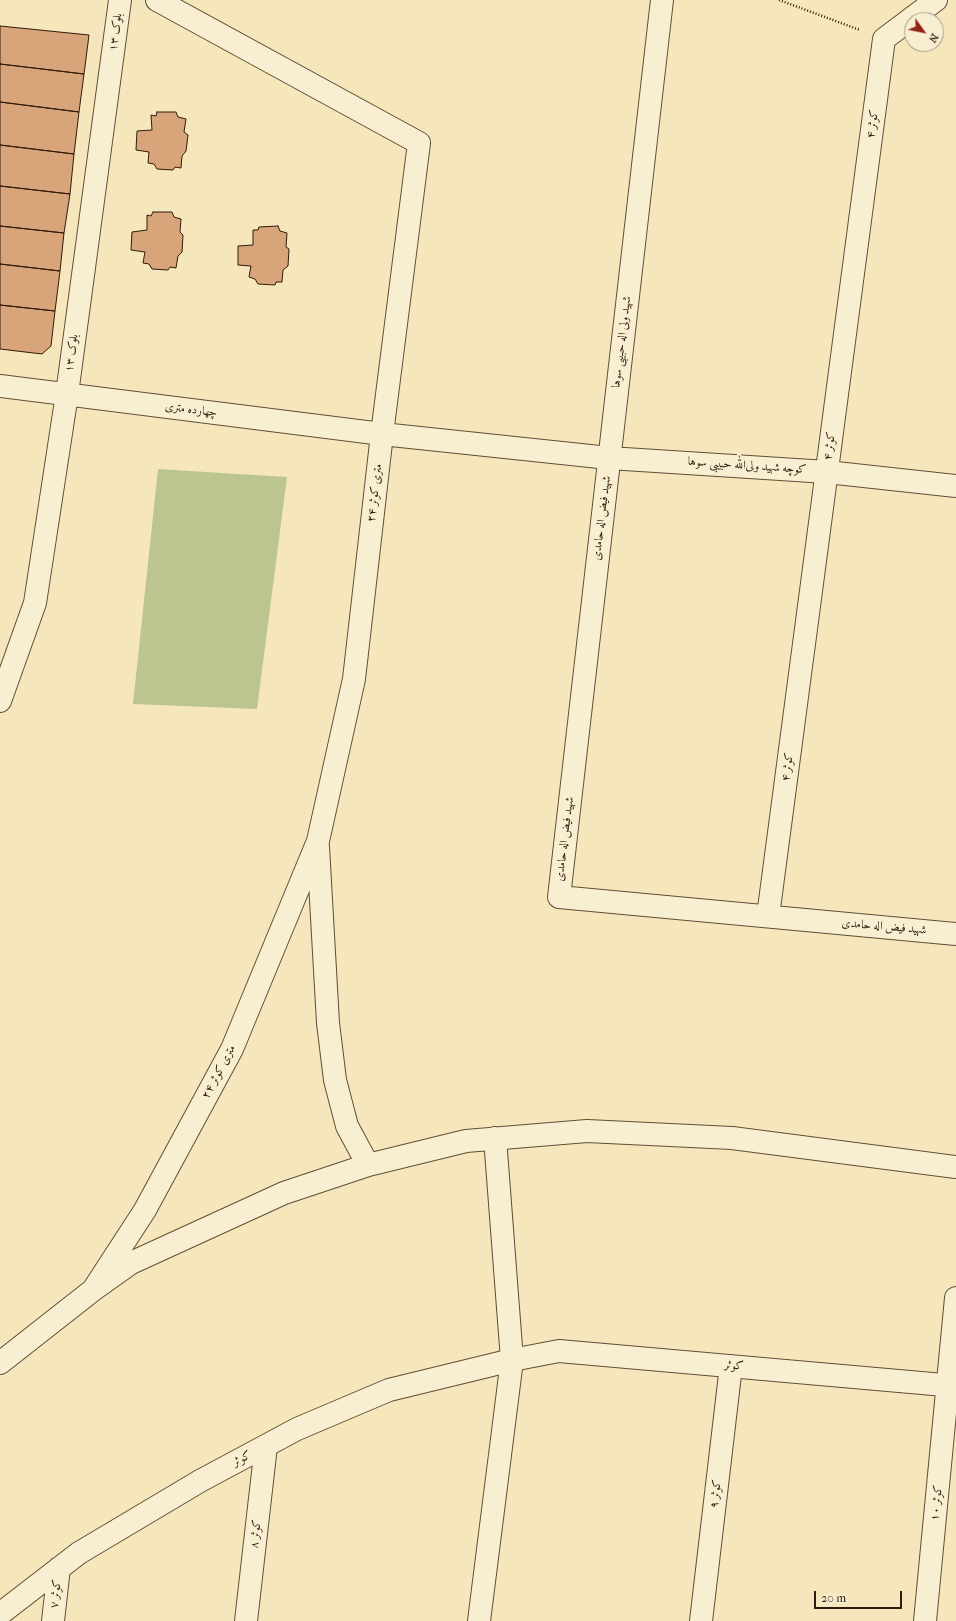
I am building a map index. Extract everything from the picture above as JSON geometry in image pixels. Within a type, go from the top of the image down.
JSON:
[{"type":"street","name":"بلوک ۱۳","points":[[0,701],[35,603],[67,394],[120,0]]},
{"type":"street","name":"۲۴ متری کوثر","points":[[93,1290],[145,1210],[232,1049],[318,842],[354,679],[382,434],[419,143],[157,0]]},
{"type":"street","name":"شهید ولی اله حبیبی سوها","points":[[609,458],[662,0]]},
{"type":"street","points":[[884,39],[936,0]]},
{"type":"street","name":"کوثر ۴","points":[[768,916],[884,39]]},
{"type":"street","name":"چهارده متری","points":[[0,386],[382,434]]},
{"type":"street","points":[[382,434],[609,458]]},
{"type":"street","name":"کوچه شهید ولی‌الله حبیبی سوها","points":[[609,458],[827,472],[956,486]]},
{"type":"street","name":"شهید فیض اله حامدی","points":[[609,458],[559,897],[956,934]]},
{"type":"street","name":"۲۴ متری کوثر","points":[[318,842],[328,1023],[335,1080],[347,1126],[368,1165]]},
{"type":"street","points":[[0,1363],[93,1290],[131,1263],[284,1193],[368,1165],[466,1140],[587,1132],[732,1138],[956,1166]]},
{"type":"street","points":[[479,1621],[512,1360],[495,1138]]},
{"type":"street","name":"کوثر ۱۰","points":[[925,1621],[952,1385],[956,1298]]},
{"type":"street","name":"کوثر","points":[[0,1614],[79,1553],[200,1481],[297,1429],[389,1390],[512,1360],[559,1351],[952,1385]]},
{"type":"street","name":"کوثر ۹","points":[[701,1621],[731,1366]]},
{"type":"street","name":"کوثر ۸","points":[[246,1621],[266,1446]]},
{"type":"street","name":"کوثر ۷","points":[[53,1621],[59,1568]]},
{"type":"path","points":[[779,0],[884,39]]},
{"type":"green space","points":[[158,469],[287,477],[257,709],[133,704]]},
{"type":"building","points":[[0,26],[89,35],[84,74],[0,64]]},
{"type":"building","points":[[0,64],[84,74],[79,112],[0,102]]},
{"type":"building","points":[[0,102],[79,112],[74,154],[0,145]]},
{"type":"building","points":[[157,112],[176,112],[178,117],[186,119],[184,132],[188,135],[186,151],[182,156],[181,168],[175,167],[173,170],[157,169],[154,164],[148,163],[149,152],[136,150],[137,131],[152,130],[151,115],[156,116]]},
{"type":"building","points":[[0,145],[74,154],[70,194],[0,186]]},
{"type":"building","points":[[0,186],[70,194],[64,233],[0,226]]},
{"type":"building","points":[[153,212],[172,212],[174,217],[181,219],[180,232],[183,235],[182,252],[178,256],[176,268],[170,267],[168,270],[152,269],[149,264],[143,263],[145,252],[131,250],[132,232],[147,230],[147,215],[151,216]]},
{"type":"building","points":[[0,226],[64,233],[60,271],[0,264]]},
{"type":"building","points":[[278,226],[280,231],[287,233],[286,247],[289,249],[288,266],[283,270],[282,282],[276,282],[275,285],[258,284],[255,279],[249,277],[251,266],[238,265],[238,246],[253,245],[253,230],[258,230],[259,227]]},
{"type":"building","points":[[0,264],[60,271],[55,311],[0,305]]},
{"type":"building","points":[[0,305],[55,311],[51,346],[42,354],[0,349]]}]
